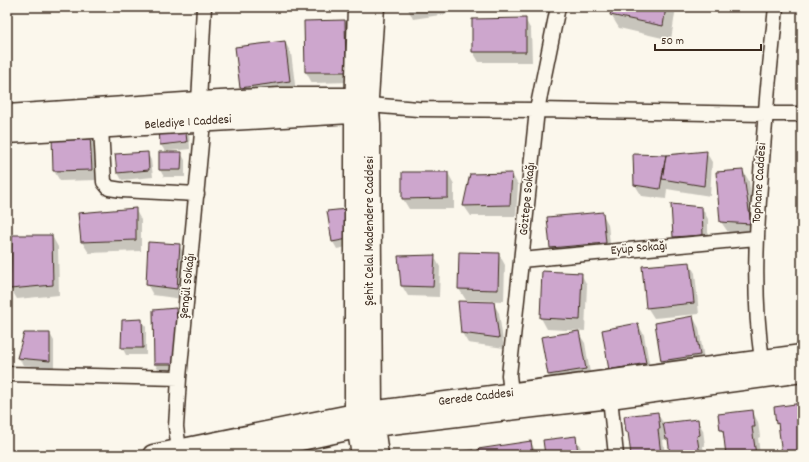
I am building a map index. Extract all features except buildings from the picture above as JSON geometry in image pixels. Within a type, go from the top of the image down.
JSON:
[{"type":"street","points":[[199,102],[204,7]]},
{"type":"street","name":"Şehit Celal Madendere Caddesi","points":[[358,7],[363,105],[365,420],[362,455]]},
{"type":"street","name":"Şehit Celal Madendere Caddesi","points":[[363,105],[374,7]]},
{"type":"street","name":"Göztepe Sokağı","points":[[512,402],[509,375],[537,110],[558,7]]},
{"type":"street","name":"Tophane Caddesi","points":[[763,368],[758,334],[756,238],[765,114],[776,7]]},
{"type":"street","name":"Belediye 1 Caddesi","points":[[7,115],[281,98],[363,105]]},
{"type":"street","points":[[363,105],[418,109],[802,114]]},
{"type":"street","name":"Belediye 1 Caddesi","points":[[7,134],[203,122],[363,105]]},
{"type":"street","name":"Şengül Sokağı","points":[[180,452],[176,427],[179,378],[203,122]]},
{"type":"street","points":[[101,128],[104,182],[109,188],[197,194]]},
{"type":"street","name":"Eyüp Sokağı","points":[[521,260],[756,238]]},
{"type":"street","name":"Gerede Caddesi","points":[[512,402],[610,398],[763,368],[802,355]]},
{"type":"street","name":"Gerede Caddesi","points":[[152,455],[180,452],[365,420],[763,368],[802,372]]},
{"type":"street","points":[[7,374],[179,378]]},
{"type":"street","points":[[610,398],[616,455]]},
{"type":"street","name":"Şehit Celal Madendere Caddesi","points":[[365,420],[378,455]]},
{"type":"street","name":"Gerede Caddesi","points":[[231,455],[365,420]]}]
